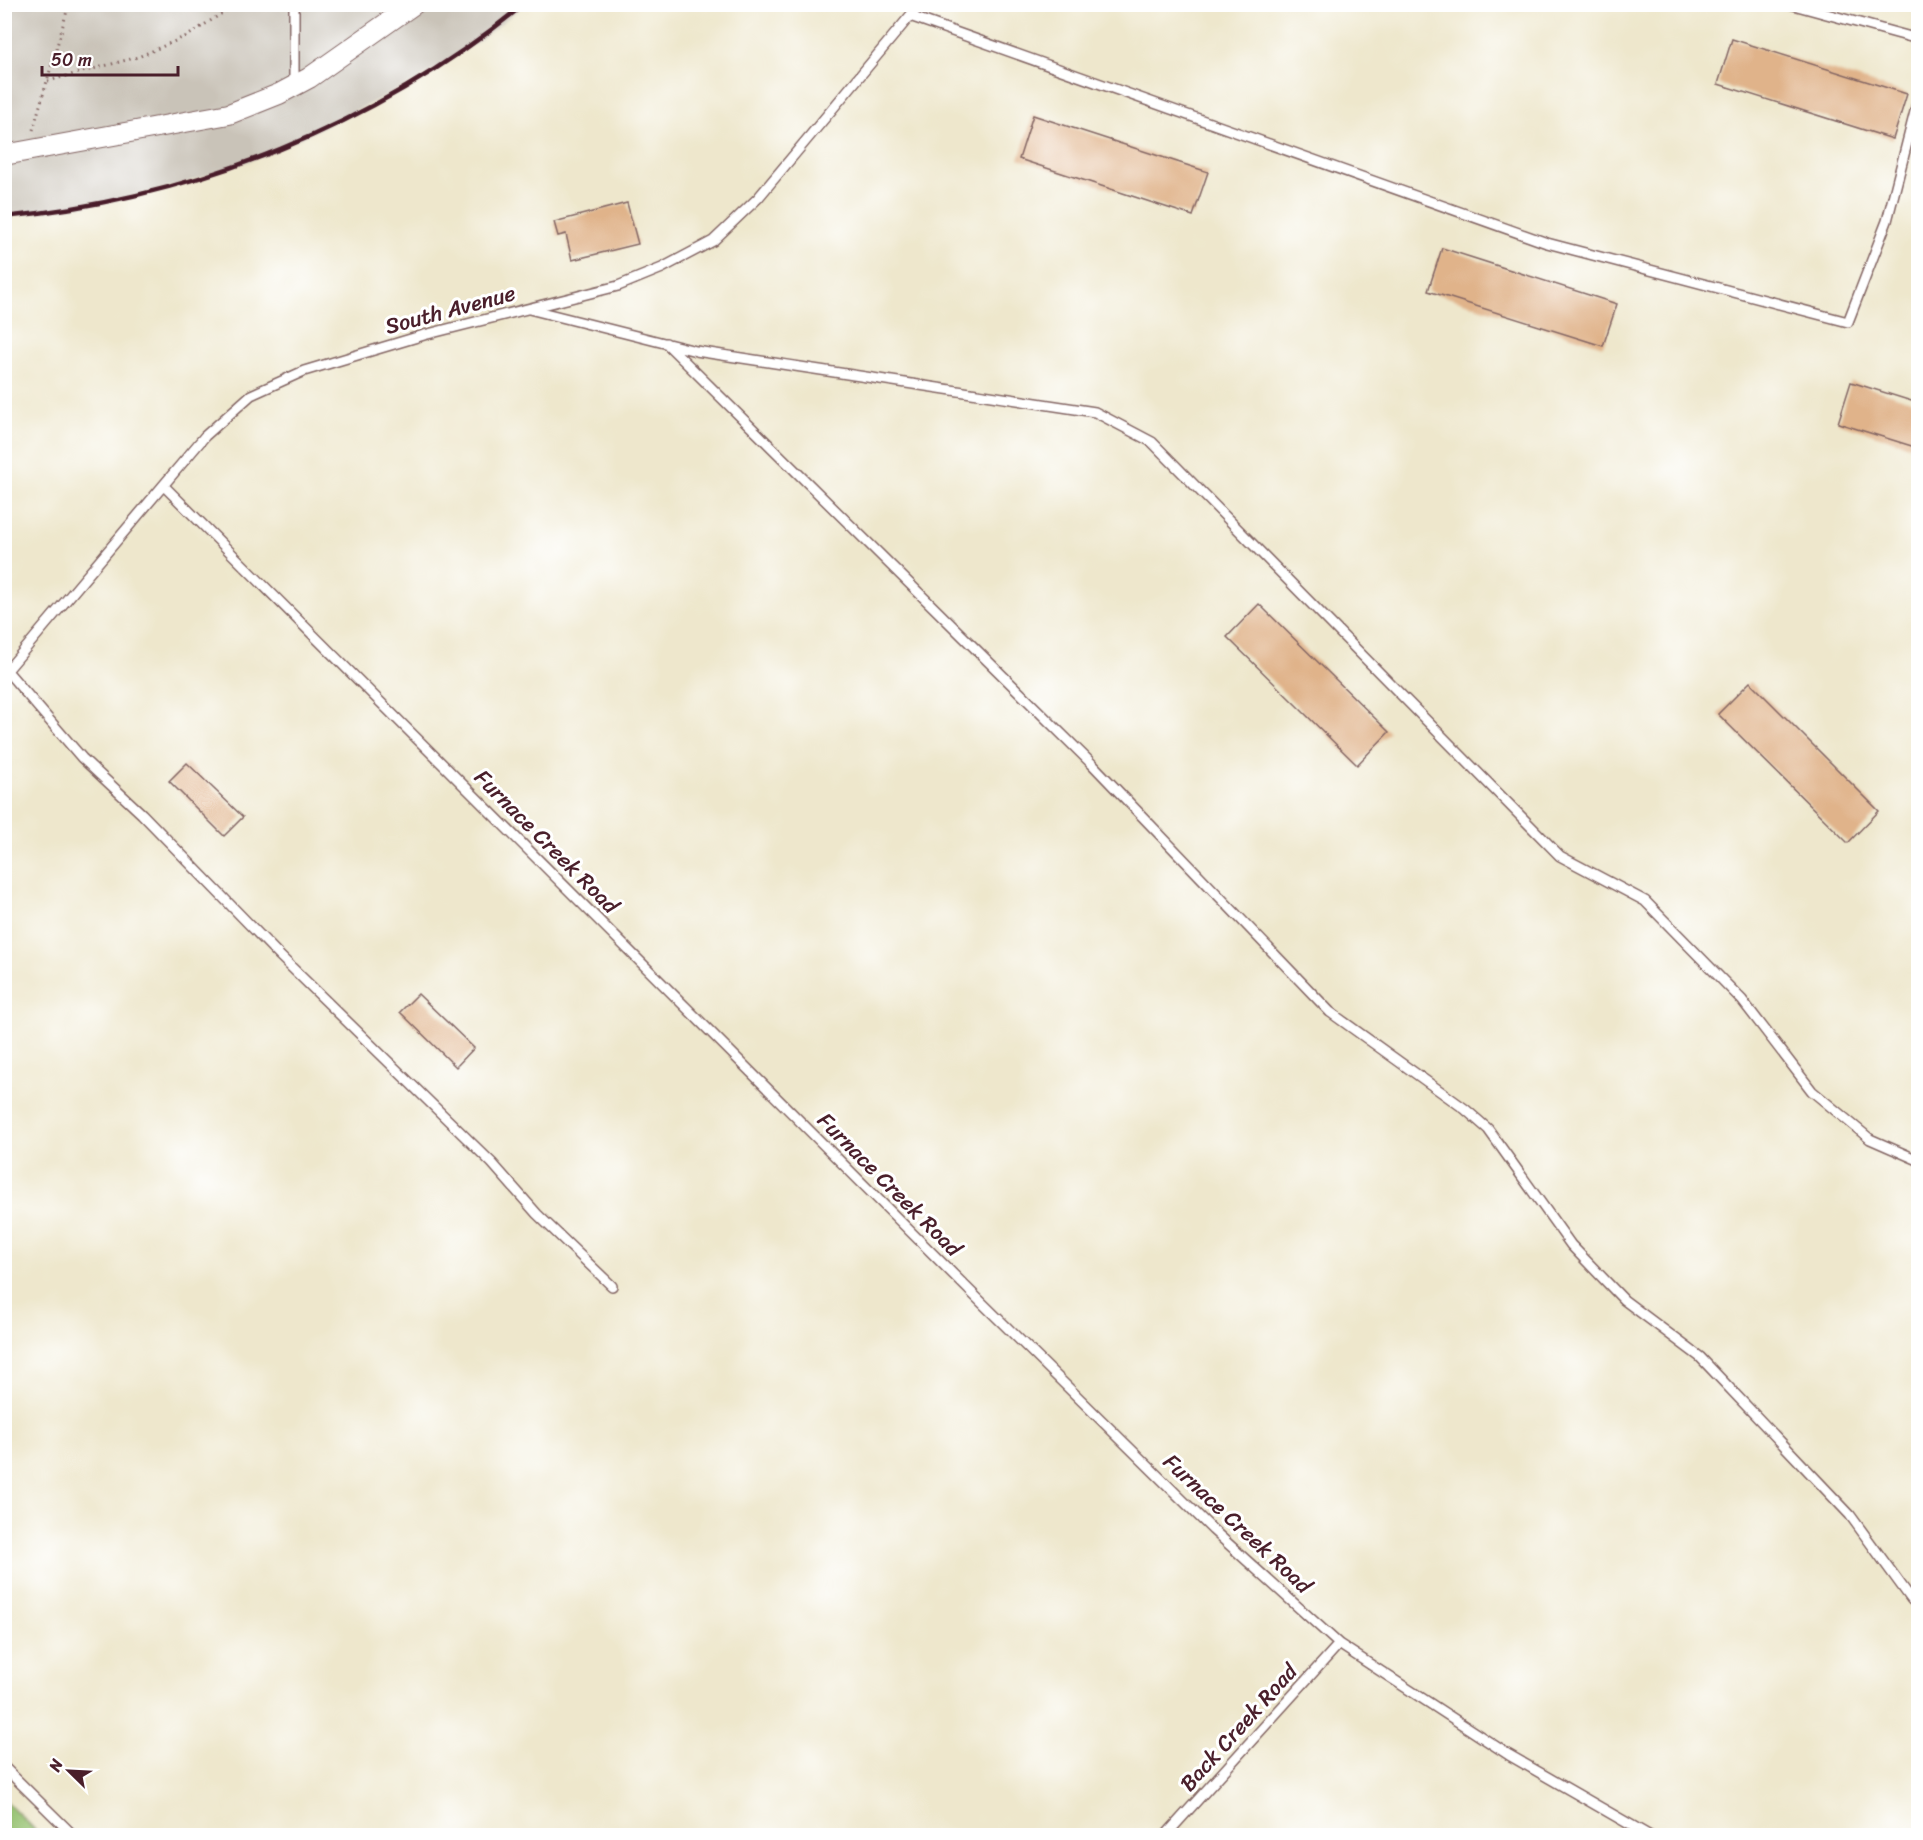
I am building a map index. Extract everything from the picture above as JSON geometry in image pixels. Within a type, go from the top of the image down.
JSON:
[{"type":"street","points":[[4,156],[230,114],[294,86],[414,4]]},
{"type":"lane","points":[[294,4],[294,86]]},
{"type":"lane","name":"South Avenue","points":[[6,673],[205,436],[251,395],[304,371],[424,335],[618,286],[662,268],[713,241],[758,198],[920,4]]},
{"type":"lane","points":[[1790,4],[1918,39]]},
{"type":"lane","points":[[910,16],[1547,243],[1848,322],[1887,221],[1918,100]]},
{"type":"lane","points":[[529,309],[696,351],[1095,412],[1152,442],[1560,856],[1645,901],[1742,1000],[1812,1091],[1870,1139],[1918,1160]]},
{"type":"lane","points":[[666,343],[1092,764],[1330,1012],[1465,1109],[1488,1129],[1571,1245],[1624,1300],[1700,1357],[1850,1515],[1912,1600],[1918,1604]]},
{"type":"lane","name":"Furnace Creek Road","points":[[164,486],[970,1291],[1213,1530],[1339,1644],[1509,1755],[1650,1836]]},
{"type":"lane","points":[[6,673],[82,758],[142,814],[280,956],[492,1163],[537,1214],[612,1286]]},
{"type":"lane","name":"Back Creek Road","points":[[1165,1836],[1339,1644]]},
{"type":"lane","points":[[4,1767],[74,1836]]},
{"type":"path","points":[[26,152],[69,4]]},
{"type":"path","points":[[48,81],[138,57],[189,36],[236,4]]},
{"type":"shaded area","points":[[5,5],[524,5],[479,41],[420,79],[264,156],[182,184],[110,202],[5,217]]},
{"type":"green space","points":[[5,1800],[40,1835],[5,1835]]},
{"type":"building","points":[[1732,39],[1907,94],[1893,139],[1718,84]]},
{"type":"building","points":[[1033,115],[1208,172],[1193,216],[1019,159]]},
{"type":"building","points":[[627,203],[638,244],[572,260],[566,234],[558,236],[554,222]]},
{"type":"building","points":[[1442,248],[1617,304],[1603,346],[1428,291]]},
{"type":"building","points":[[1851,382],[1918,403],[1918,448],[1838,423]]},
{"type":"building","points":[[1259,604],[1389,732],[1357,765],[1227,637]]},
{"type":"building","points":[[1750,682],[1879,811],[1848,843],[1718,714]]},
{"type":"building","points":[[187,763],[243,817],[224,836],[169,781]]},
{"type":"building","points":[[418,994],[474,1048],[456,1067],[400,1012]]},
{"type":"railway","points":[[4,217],[75,208],[144,193],[213,174],[280,149],[345,120],[408,86],[467,47],[524,4]]}]
